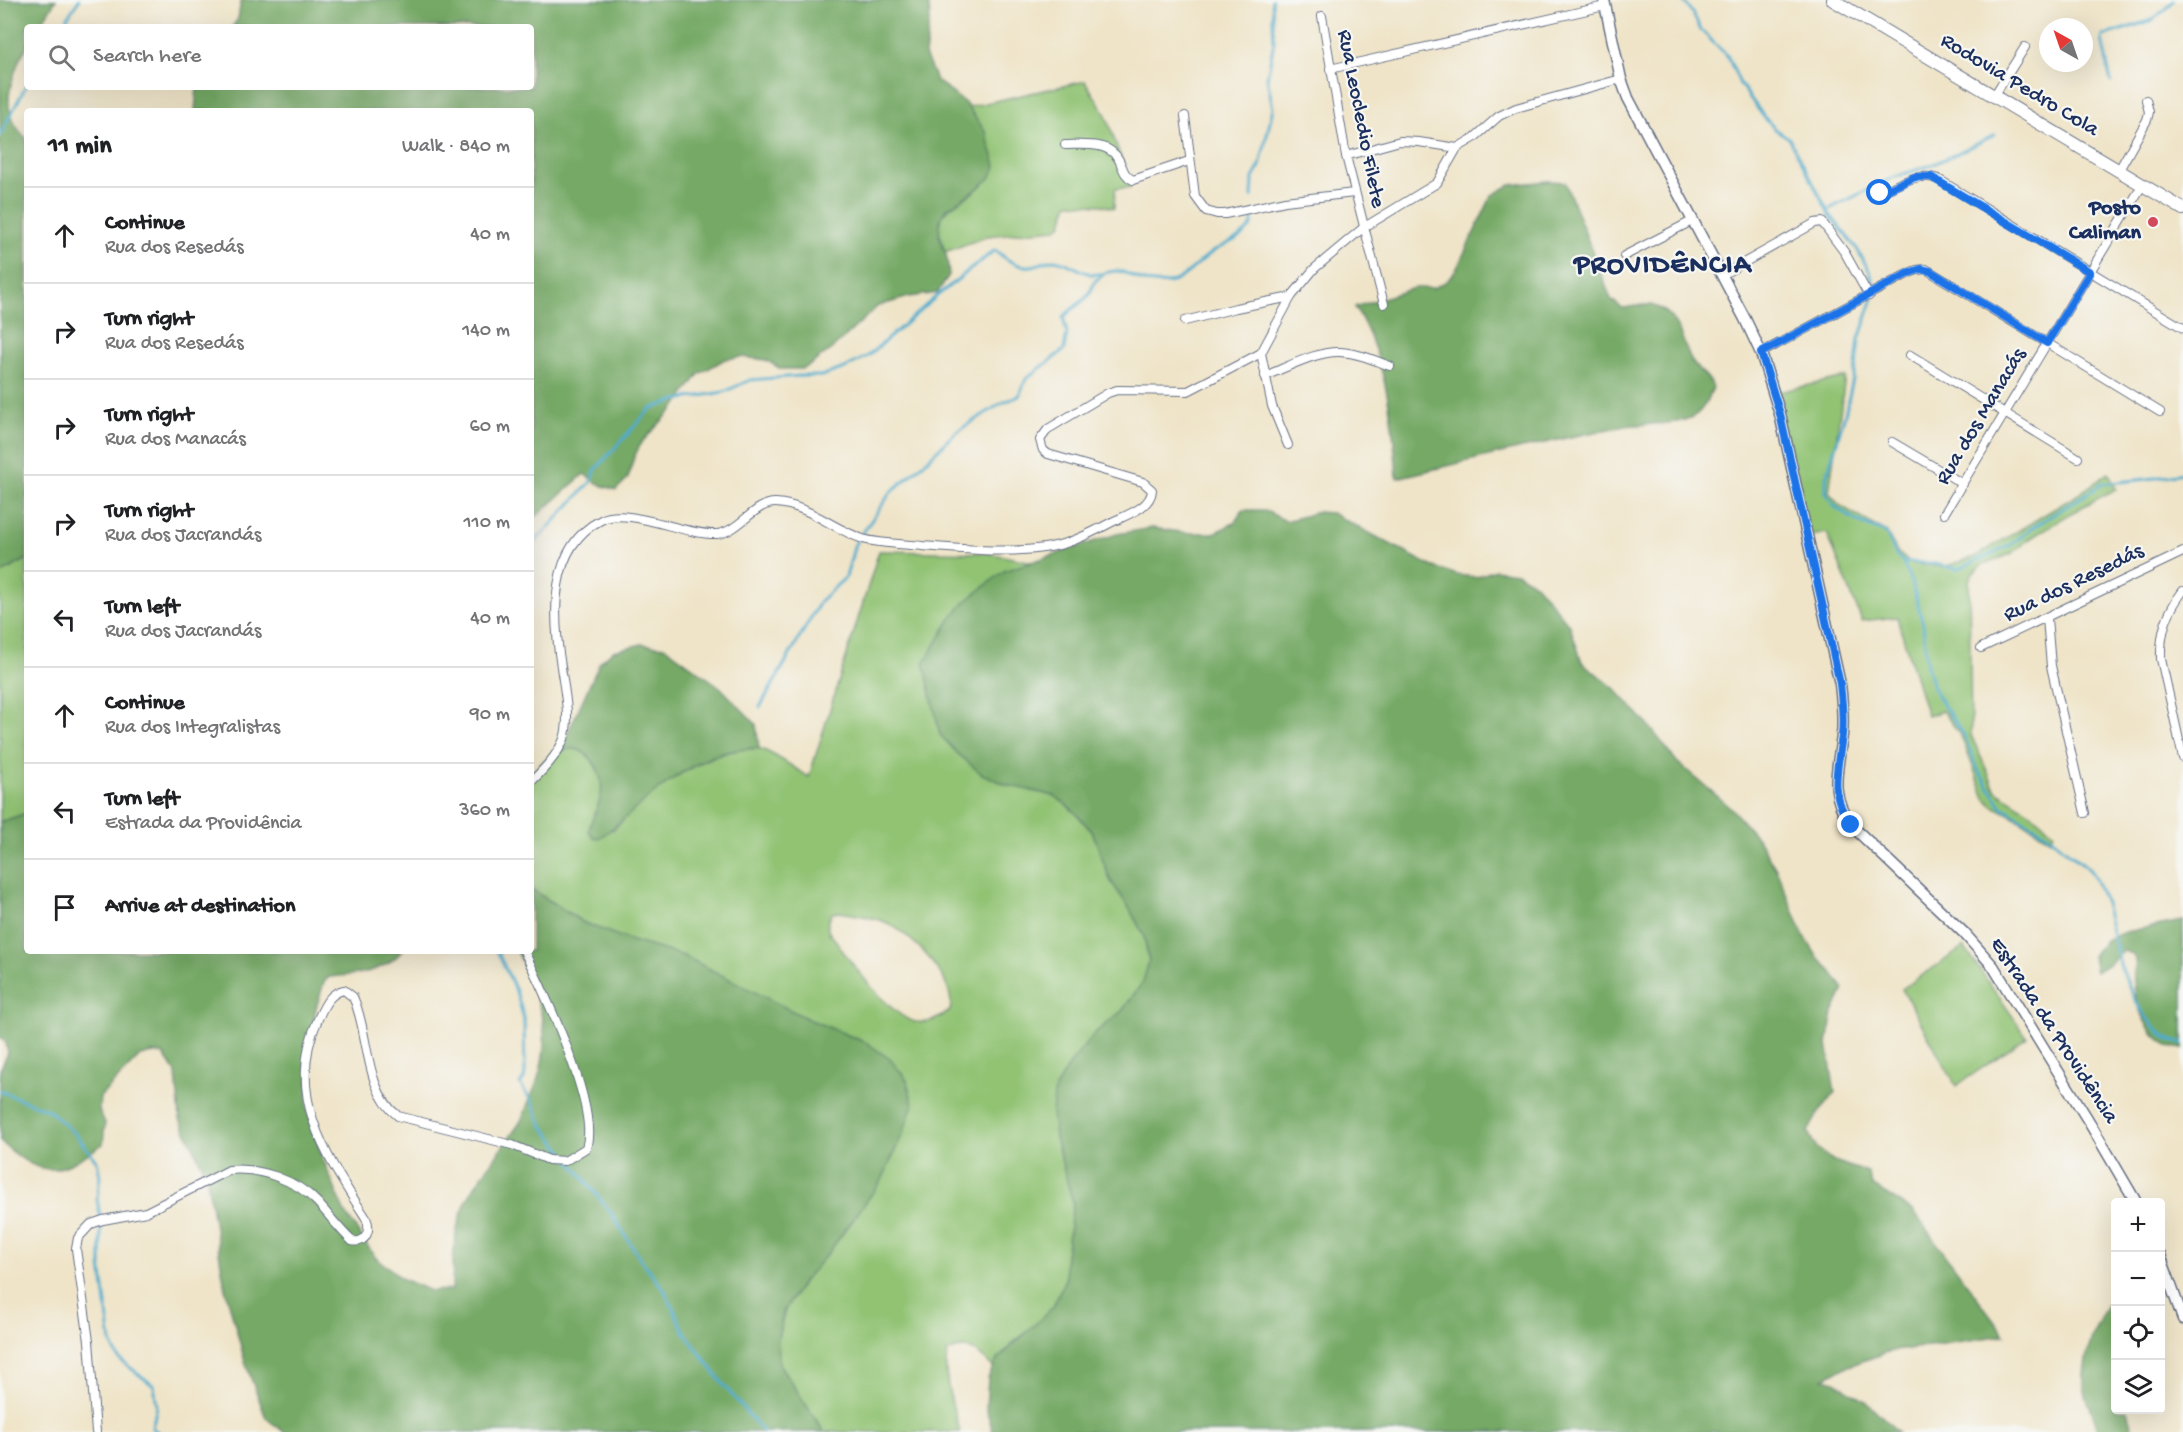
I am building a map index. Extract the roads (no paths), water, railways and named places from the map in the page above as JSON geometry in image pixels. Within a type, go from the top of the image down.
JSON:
[{"type":"main road","name":"Rodovia Pedro Cola","points":[[1833,0],[2183,209]]},
{"type":"street","points":[[1330,69],[1605,3]]},
{"type":"street","name":"Estrada da Providência","points":[[1605,3],[1621,79],[1635,113],[1753,334],[1780,414],[1840,684],[1843,719],[1835,784],[1840,807],[1851,825],[1964,933],[1993,966],[2083,1110],[2133,1198]]},
{"type":"street","name":"Rua Leocledio Filete","points":[[1322,16],[1346,156],[1384,304]]},
{"type":"street","points":[[1994,96],[2025,47]]},
{"type":"street","points":[[1363,228],[1437,183],[1457,148],[1474,138],[1499,116],[1516,108],[1621,79]]},
{"type":"street","points":[[2119,171],[2147,120],[2149,112],[2146,100]]},
{"type":"street","points":[[1185,116],[1195,196],[1206,212],[1217,214],[1285,201],[1354,193]]},
{"type":"street","points":[[1346,156],[1400,141],[1457,148]]},
{"type":"street","points":[[1065,145],[1088,144],[1107,148],[1116,155],[1126,175],[1133,180],[1189,160]]},
{"type":"street","points":[[1880,193],[1915,177],[1931,177],[2183,328]]},
{"type":"street","name":"Rua dos Manacás","points":[[1944,514],[2143,184]]},
{"type":"street","points":[[1624,256],[1692,221]]},
{"type":"street","points":[[1722,275],[1818,222],[1827,226],[1874,293]]},
{"type":"street","name":"Rua Leocledio Filete","points":[[1261,353],[1291,297],[1314,269],[1363,228]]},
{"type":"street","points":[[1761,353],[1909,273],[1926,269],[2160,412]]},
{"type":"street","points":[[1185,321],[1291,297]]},
{"type":"street","points":[[1265,376],[1310,358],[1339,352],[1354,354],[1390,366]]},
{"type":"street","points":[[534,779],[552,760],[564,738],[566,718],[557,645],[555,606],[559,579],[568,551],[585,532],[601,520],[613,516],[622,517],[701,533],[718,534],[727,531],[765,505],[775,503],[792,506],[834,527],[874,541],[935,547],[1024,550],[1057,545],[1095,531],[1144,506],[1152,490],[1143,482],[1048,454],[1040,445],[1043,434],[1076,412],[1117,390],[1180,392],[1195,389],[1261,353],[1274,413],[1288,445]]},
{"type":"street","points":[[1910,355],[2078,458]]},
{"type":"street","points":[[1892,442],[1963,484]]},
{"type":"street","name":"Rua dos Resedás","points":[[1981,648],[2183,552]]},
{"type":"street","points":[[2183,591],[2167,617],[2161,646],[2161,659],[2183,758]]},
{"type":"street","points":[[2047,618],[2051,666],[2085,813]]},
{"type":"street","points":[[96,1432],[89,1341],[76,1249],[78,1238],[92,1224],[146,1212],[230,1170],[244,1169],[281,1179],[307,1193],[352,1240],[361,1240],[367,1234],[369,1226],[366,1218],[326,1153],[313,1121],[307,1094],[306,1059],[320,1016],[329,998],[336,992],[344,990],[353,997],[371,1068],[382,1098],[398,1116],[414,1122],[512,1145],[549,1160],[565,1161],[586,1148],[589,1132],[573,1063],[549,1003],[525,954]]},
{"type":"street","points":[[2165,1269],[2183,1319]]},
{"type":"waterway","points":[[63,24],[79,0]]},
{"type":"waterway","points":[[1252,197],[1253,178],[1260,166],[1273,108],[1267,78],[1274,42],[1272,0]]},
{"type":"waterway","points":[[1683,0],[1701,30],[1728,57],[1740,84],[1764,117],[1775,129],[1789,138],[1830,215],[1857,249],[1870,272],[1875,289]]},
{"type":"waterway","points":[[2111,82],[2103,36],[2152,20],[2174,0]]},
{"type":"waterway","points":[[0,135],[24,90]]},
{"type":"waterway","points":[[1827,210],[1892,178],[1934,164],[1995,135]]},
{"type":"waterway","points":[[534,543],[591,482],[596,469],[650,409],[676,400],[724,392],[750,380],[821,376],[845,368],[868,356],[938,295],[995,250],[1019,265],[1030,266],[1058,260],[1091,274],[1118,271],[1144,281],[1166,283],[1181,278],[1211,253],[1238,238],[1252,225],[1252,218]]},
{"type":"waterway","points":[[760,707],[821,600],[846,577],[855,544],[891,492],[956,432],[1002,403],[1019,396],[1026,379],[1064,350],[1067,333],[1063,317],[1088,296],[1096,280],[1102,276]]},
{"type":"waterway","points":[[1874,295],[1859,339],[1856,366],[1845,414],[1826,478],[1826,493],[1834,506],[1841,511],[1888,536],[1895,553],[1903,562],[1913,587],[1923,624],[1927,666],[1932,683],[1938,697],[1964,735],[1979,772],[2002,807],[2045,833],[2088,868],[2094,876],[2105,903],[2121,968],[2136,1002],[2163,1035],[2183,1044]]},
{"type":"waterway","points":[[1903,562],[1931,563],[1958,569],[2009,546],[2032,528],[2102,484],[2183,473]]},
{"type":"waterway","points":[[498,954],[516,991],[524,1019],[525,1071],[524,1079],[520,1084],[532,1102],[542,1125],[611,1213],[639,1257],[665,1291],[685,1333],[763,1432]]},
{"type":"waterway","points":[[0,1091],[50,1111],[76,1135],[97,1161],[100,1176],[97,1199],[101,1221],[101,1265],[111,1343],[119,1359],[154,1386],[157,1406],[152,1428],[158,1432]]},
{"type":"place","name":"Posto Caliman","points":[[2153,222]]},
{"type":"district","name":"PROVIDÊNCIA","points":[[1663,266]]}]
